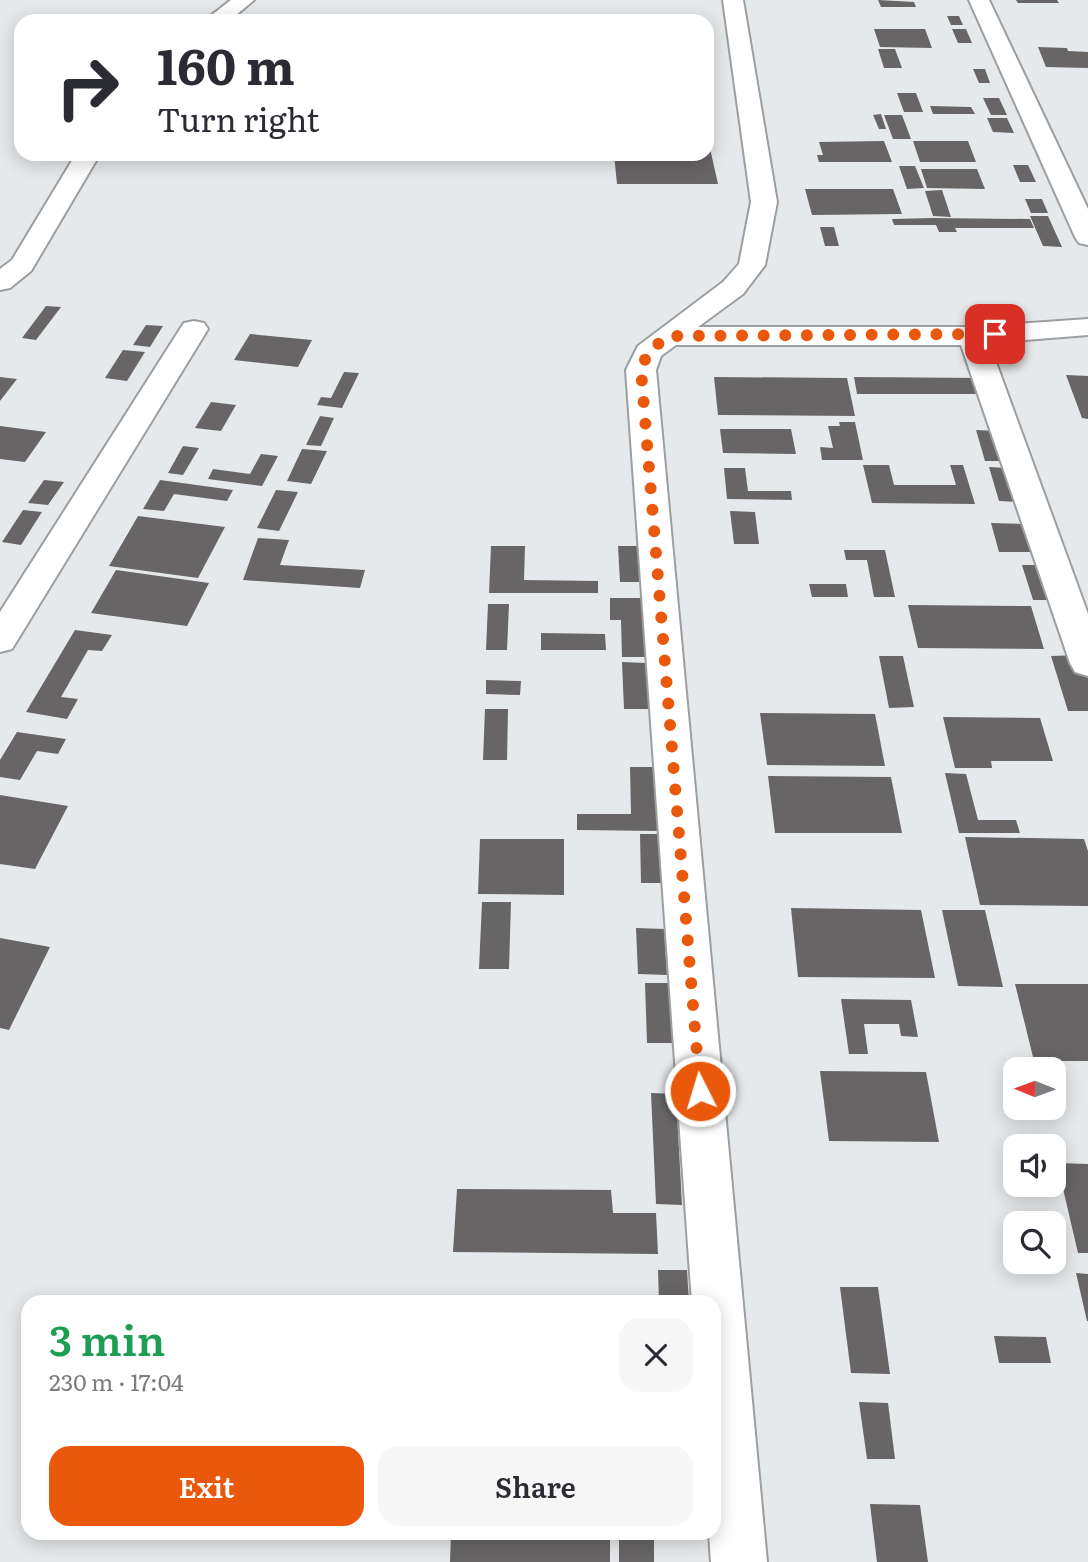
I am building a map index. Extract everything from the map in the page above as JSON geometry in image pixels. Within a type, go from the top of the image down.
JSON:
[{"type":"street","points":[[225,14],[244,0]]},
{"type":"street","points":[[717,1295],[641,370],[648,352],[733,288],[752,265],[764,202],[733,0]]},
{"type":"street","points":[[979,0],[1088,237]]},
{"type":"street","points":[[0,282],[22,265],[84,161]]},
{"type":"street","points":[[668,336],[972,336],[1088,327]]},
{"type":"street","points":[[0,640],[194,329]]},
{"type":"street","points":[[972,336],[1088,663]]},
{"type":"street","points":[[721,1343],[739,1562]]},
{"type":"building","points":[[878,0],[914,2],[916,7],[881,7]]},
{"type":"building","points":[[1016,0],[1057,0],[1059,3],[1018,3]]},
{"type":"building","points":[[947,16],[959,16],[963,25],[951,25]]},
{"type":"building","points":[[874,29],[925,29],[932,48],[880,47]]},
{"type":"building","points":[[952,29],[966,29],[972,43],[958,43]]},
{"type":"building","points":[[1038,47],[1088,52],[1088,68],[1046,67]]},
{"type":"building","points":[[878,49],[895,49],[902,68],[884,68]]},
{"type":"building","points":[[973,69],[985,69],[990,83],[979,83]]},
{"type":"building","points":[[897,93],[916,93],[923,112],[904,112]]},
{"type":"building","points":[[983,98],[999,98],[1007,115],[991,115]]},
{"type":"building","points":[[930,106],[971,107],[975,114],[933,114]]},
{"type":"building","points":[[881,114],[886,129],[879,129],[873,115]]},
{"type":"building","points":[[884,115],[902,115],[911,139],[893,139]]},
{"type":"building","points":[[987,118],[1007,118],[1014,133],[993,132]]},
{"type":"building","points":[[884,141],[892,162],[819,162],[817,155],[823,155],[819,142]]},
{"type":"building","points":[[913,141],[968,141],[976,162],[920,162]]},
{"type":"building","points":[[615,161],[713,161],[718,184],[617,184]]},
{"type":"building","points":[[1013,165],[1028,165],[1036,182],[1020,182]]},
{"type":"building","points":[[899,166],[915,166],[924,188],[907,189]]},
{"type":"building","points":[[921,169],[977,169],[985,189],[927,188]]},
{"type":"building","points":[[805,189],[893,189],[902,214],[812,215]]},
{"type":"building","points":[[942,190],[951,217],[933,216],[925,191]]},
{"type":"building","points":[[1025,199],[1042,199],[1048,213],[1031,213]]},
{"type":"building","points":[[1030,216],[1048,216],[1062,247],[1043,246]]},
{"type":"building","points":[[892,219],[1030,219],[1034,228],[955,228],[957,232],[939,232],[936,225],[894,225]]},
{"type":"building","points":[[820,227],[834,227],[839,246],[825,246]]},
{"type":"building","points":[[46,306],[61,307],[36,340],[22,338]]},
{"type":"building","points":[[146,325],[163,326],[150,347],[133,345]]},
{"type":"building","points":[[250,334],[312,340],[298,367],[234,360]]},
{"type":"building","points":[[123,350],[145,352],[127,381],[105,378]]},
{"type":"building","points":[[344,372],[359,373],[342,408],[317,405],[321,397],[331,398]]},
{"type":"building","points":[[1066,375],[1088,376],[1088,419],[1082,418]]},
{"type":"building","points":[[0,377],[17,379],[0,401]]},
{"type":"building","points":[[714,377],[847,378],[855,416],[718,415]]},
{"type":"building","points":[[854,377],[986,378],[991,394],[857,394]]},
{"type":"building","points":[[211,402],[236,405],[221,431],[195,428]]},
{"type":"building","points":[[320,416],[334,418],[321,446],[306,445]]},
{"type":"building","points":[[839,422],[855,422],[863,460],[822,460],[820,447],[833,448],[828,426],[840,426]]},
{"type":"building","points":[[0,426],[46,432],[25,462],[0,459]]},
{"type":"building","points":[[720,429],[791,429],[796,454],[723,453]]},
{"type":"building","points":[[976,430],[997,431],[1007,461],[985,461]]},
{"type":"building","points":[[183,446],[199,448],[183,475],[168,473]]},
{"type":"building","points":[[302,449],[327,451],[311,484],[287,481]]},
{"type":"building","points":[[261,454],[278,456],[262,486],[208,479],[213,469],[250,474]]},
{"type":"building","points":[[863,465],[889,465],[894,485],[956,485],[950,465],[963,465],[975,504],[872,503]]},
{"type":"building","points":[[989,467],[1007,468],[1018,502],[999,501]]},
{"type":"building","points":[[724,468],[745,468],[748,491],[791,491],[792,500],[727,499]]},
{"type":"building","points":[[44,480],[64,482],[48,505],[28,503]]},
{"type":"building","points":[[160,480],[233,490],[227,501],[174,494],[164,511],[143,509]]},
{"type":"building","points":[[276,490],[298,492],[279,531],[257,528]]},
{"type":"building","points":[[23,510],[42,512],[21,545],[2,542]]},
{"type":"building","points":[[730,511],[755,512],[759,544],[734,544]]},
{"type":"building","points":[[138,516],[225,527],[198,578],[109,566]]},
{"type":"building","points":[[991,523],[1025,524],[1035,552],[999,552]]},
{"type":"building","points":[[258,538],[289,540],[280,565],[365,570],[360,588],[243,580]]},
{"type":"building","points":[[491,546],[525,546],[524,580],[598,581],[598,593],[489,593]]},
{"type":"building","points":[[618,546],[640,546],[641,582],[620,582]]},
{"type":"building","points":[[844,550],[885,550],[895,597],[874,597],[867,560],[846,560]]},
{"type":"building","points":[[1022,565],[1042,565],[1054,600],[1033,600]]},
{"type":"building","points":[[116,570],[209,583],[187,626],[91,613]]},
{"type":"building","points":[[809,584],[846,584],[848,597],[812,597]]},
{"type":"building","points":[[610,598],[649,598],[653,657],[622,657],[621,620],[610,620]]},
{"type":"building","points":[[488,604],[509,604],[507,650],[486,650]]},
{"type":"building","points":[[908,605],[1031,606],[1044,649],[918,648]]},
{"type":"building","points":[[75,630],[112,635],[102,651],[88,650],[61,697],[78,699],[67,719],[26,712]]},
{"type":"building","points":[[541,633],[605,634],[606,650],[541,650]]},
{"type":"building","points":[[1081,655],[1088,676],[1088,711],[1068,711],[1051,656]]},
{"type":"building","points":[[879,656],[903,656],[914,707],[889,708]]},
{"type":"building","points":[[622,662],[647,663],[649,709],[624,709]]},
{"type":"building","points":[[486,680],[521,681],[520,695],[486,694]]},
{"type":"building","points":[[485,709],[508,709],[507,760],[483,760]]},
{"type":"building","points":[[760,713],[875,714],[885,766],[767,765]]},
{"type":"building","points":[[943,717],[1040,718],[1053,761],[991,761],[992,768],[955,768]]},
{"type":"building","points":[[17,732],[66,739],[58,754],[37,751],[20,780],[0,777],[0,760]]},
{"type":"building","points":[[630,767],[655,767],[658,831],[577,830],[577,814],[631,814]]},
{"type":"building","points":[[945,773],[966,774],[978,820],[1016,820],[1020,833],[959,833]]},
{"type":"building","points":[[768,776],[891,777],[902,833],[775,833]]},
{"type":"building","points":[[0,795],[68,806],[35,869],[0,864]]},
{"type":"building","points":[[640,834],[662,834],[665,883],[641,883]]},
{"type":"building","points":[[965,837],[1084,839],[1088,851],[1088,906],[980,905]]},
{"type":"building","points":[[480,839],[564,839],[564,895],[478,894]]},
{"type":"building","points":[[482,902],[511,902],[509,969],[479,969]]},
{"type":"building","points":[[791,908],[921,910],[935,978],[798,977]]},
{"type":"building","points":[[942,910],[985,910],[1003,987],[958,986]]},
{"type":"building","points":[[636,928],[664,929],[667,975],[638,974]]},
{"type":"building","points":[[0,938],[50,947],[9,1030],[0,1028]]},
{"type":"building","points":[[645,983],[674,983],[678,1043],[647,1043]]},
{"type":"building","points":[[1015,984],[1088,984],[1088,1061],[1066,1061],[1066,1057],[1033,1057]]},
{"type":"building","points":[[841,999],[911,1000],[918,1037],[901,1036],[899,1024],[864,1024],[868,1054],[849,1054]]},
{"type":"building","points":[[820,1071],[926,1072],[939,1142],[829,1141]]},
{"type":"building","points":[[651,1093],[676,1094],[682,1205],[656,1204]]},
{"type":"building","points":[[1066,1163],[1088,1164],[1088,1253],[1078,1253],[1065,1197]]},
{"type":"building","points":[[457,1189],[611,1190],[613,1213],[656,1213],[658,1254],[453,1252]]},
{"type":"building","points":[[658,1270],[687,1270],[689,1295],[659,1295]]},
{"type":"building","points":[[1076,1273],[1088,1274],[1088,1321],[1087,1321]]},
{"type":"building","points":[[840,1287],[878,1287],[890,1374],[851,1373]]},
{"type":"building","points":[[994,1336],[1046,1337],[1051,1363],[999,1363]]},
{"type":"building","points":[[859,1402],[888,1403],[895,1459],[867,1459]]},
{"type":"building","points":[[870,1504],[920,1505],[928,1562],[877,1562]]},
{"type":"building","points":[[451,1540],[610,1540],[610,1562],[450,1562]]},
{"type":"building","points":[[619,1540],[654,1540],[654,1562],[619,1562]]},
{"type":"route","points":[[700,1091],[641,370],[648,352],[668,336],[995,334]]}]
